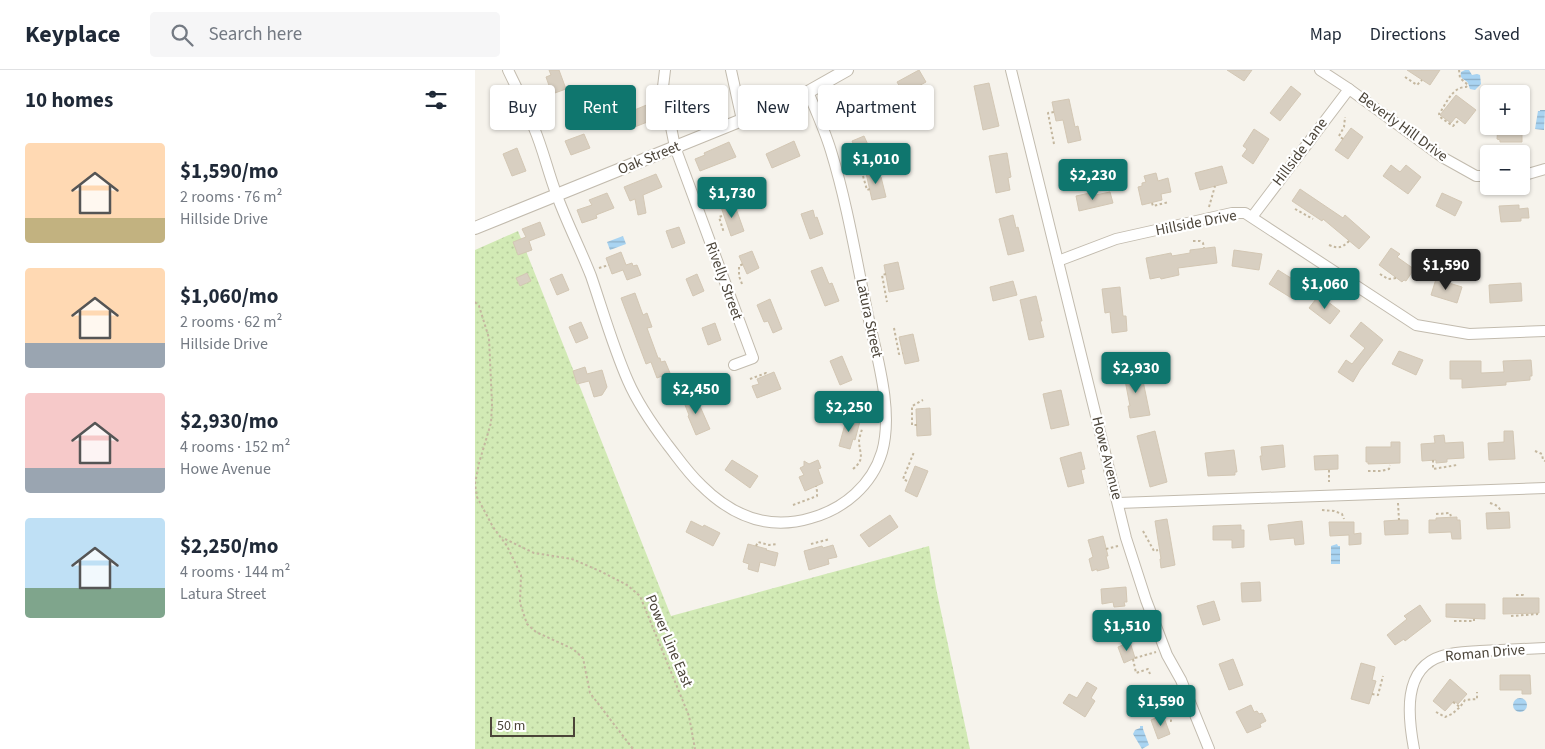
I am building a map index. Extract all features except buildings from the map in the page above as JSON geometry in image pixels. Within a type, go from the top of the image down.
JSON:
[{"type":"street","name":"Latura Street","points":[[508,70],[535,130],[557,195],[589,271],[632,390],[647,416],[689,472],[717,500],[753,519],[768,522],[799,521],[823,514],[853,496],[868,480],[879,461],[886,428],[880,373],[845,202],[830,148],[808,92]]},
{"type":"street","name":"Rivelly Street","points":[[665,70],[663,88],[675,147],[753,358],[734,365]]},
{"type":"street","points":[[731,70],[738,102]]},
{"type":"street","name":"Oak Street","points":[[808,92],[847,70]]},
{"type":"street","name":"Howe Avenue","points":[[1011,70],[1126,538],[1142,589],[1165,650],[1181,680],[1209,749]]},
{"type":"street","name":"Beverly Hill Drive","points":[[1320,70],[1442,157],[1476,176],[1480,176]]},
{"type":"street","name":"Hillside Lane","points":[[1252,216],[1349,89]]},
{"type":"street","name":"Oak Street","points":[[475,228],[738,122]]},
{"type":"street","points":[[1530,173],[1545,169]]},
{"type":"street","name":"Hillside Drive","points":[[1058,261],[1116,239],[1232,213],[1245,213],[1416,325],[1469,334],[1545,331]]},
{"type":"street","points":[[1118,503],[1545,488]]},
{"type":"street","name":"Roman Drive","points":[[1414,749],[1409,715],[1411,691],[1419,671],[1428,663],[1438,657],[1454,653],[1545,648]]},
{"type":"path","points":[[1459,70],[1460,78],[1467,85],[1466,88],[1455,90],[1439,114],[1453,126],[1459,120]]},
{"type":"path","points":[[1405,77],[1417,85],[1422,80]]},
{"type":"path","points":[[1054,112],[1048,113],[1054,144]]},
{"type":"path","points":[[1343,139],[1339,136],[1344,127],[1345,117]]},
{"type":"path","points":[[863,176],[867,190],[869,189]]},
{"type":"path","points":[[1209,208],[1215,186]]},
{"type":"path","points":[[1152,203],[1153,206],[1169,202]]},
{"type":"path","points":[[1295,209],[1313,219]]},
{"type":"path","points":[[722,216],[719,217],[723,233]]},
{"type":"path","points":[[1329,245],[1336,249],[1343,247],[1349,241]]},
{"type":"path","points":[[1193,242],[1203,243],[1205,248]]},
{"type":"path","points":[[742,284],[739,276],[739,266],[743,264]]},
{"type":"path","points":[[597,269],[609,265]]},
{"type":"path","points":[[886,274],[882,274],[887,302]]},
{"type":"path","points":[[1380,274],[1388,279],[1397,278]]},
{"type":"path","points":[[475,302],[479,306],[489,338],[492,404],[491,423],[475,484],[477,497],[493,527],[507,546],[521,574],[521,603],[527,624],[536,632],[573,649],[583,658],[590,693],[633,749]]},
{"type":"path","points":[[894,328],[899,354],[903,354]]},
{"type":"path","points":[[750,379],[766,373],[767,376]]},
{"type":"path","points":[[917,425],[912,425],[912,406],[923,400]]},
{"type":"path","points":[[853,469],[858,465],[862,456],[859,441],[862,430]]},
{"type":"path","points":[[1535,451],[1543,454],[1545,462]]},
{"type":"path","points":[[907,481],[903,479],[914,452]]},
{"type":"path","points":[[1433,460],[1433,469],[1457,465]]},
{"type":"path","points":[[1367,471],[1389,469],[1390,465]]},
{"type":"path","points":[[1329,470],[1329,482]]},
{"type":"path","points":[[793,505],[817,496],[816,486]]},
{"type":"path","points":[[1397,502],[1399,520]]},
{"type":"path","points":[[1490,503],[1495,504],[1501,512]]},
{"type":"path","points":[[1321,510],[1342,514],[1343,519]]},
{"type":"path","points":[[1436,514],[1450,513],[1451,517]]},
{"type":"path","points":[[1143,531],[1154,551],[1158,550]]},
{"type":"path","name":"Power Line East","points":[[505,539],[534,553],[572,559],[600,571],[640,596],[689,716],[695,749]]},
{"type":"path","points":[[811,544],[830,539]]},
{"type":"path","points":[[756,546],[758,542],[769,545],[777,544]]},
{"type":"path","points":[[1516,595],[1523,595],[1523,598]]},
{"type":"path","points":[[1511,616],[1538,614]]},
{"type":"path","points":[[1453,621],[1474,621],[1474,619]]},
{"type":"path","points":[[1150,674],[1148,669],[1136,673],[1134,659],[1165,650]]},
{"type":"path","points":[[1372,694],[1378,695],[1383,676]]},
{"type":"path","points":[[1436,712],[1445,717],[1452,714],[1465,700],[1477,699],[1477,692]]},
{"type":"path","points":[[1453,702],[1460,707]]},
{"type":"path","points":[[1170,703],[1170,721]]},
{"type":"green space","points":[[518,231],[671,616],[929,546],[970,749],[475,749],[475,250]]},
{"type":"water","points":[[1469,70],[1472,75],[1480,75],[1481,84],[1475,90],[1470,89],[1468,83],[1461,77],[1461,72]]},
{"type":"water","points":[[1545,110],[1544,130],[1535,129],[1538,111]]},
{"type":"water","points":[[623,236],[626,244],[610,250],[607,242]]},
{"type":"water","points":[[1337,544],[1340,546],[1340,564],[1331,564],[1331,546]]},
{"type":"water","points":[[1517,698],[1523,698],[1527,705],[1523,712],[1517,712],[1513,708],[1513,702]]},
{"type":"water","points":[[1140,726],[1143,726],[1149,745],[1142,749],[1133,734]]}]
